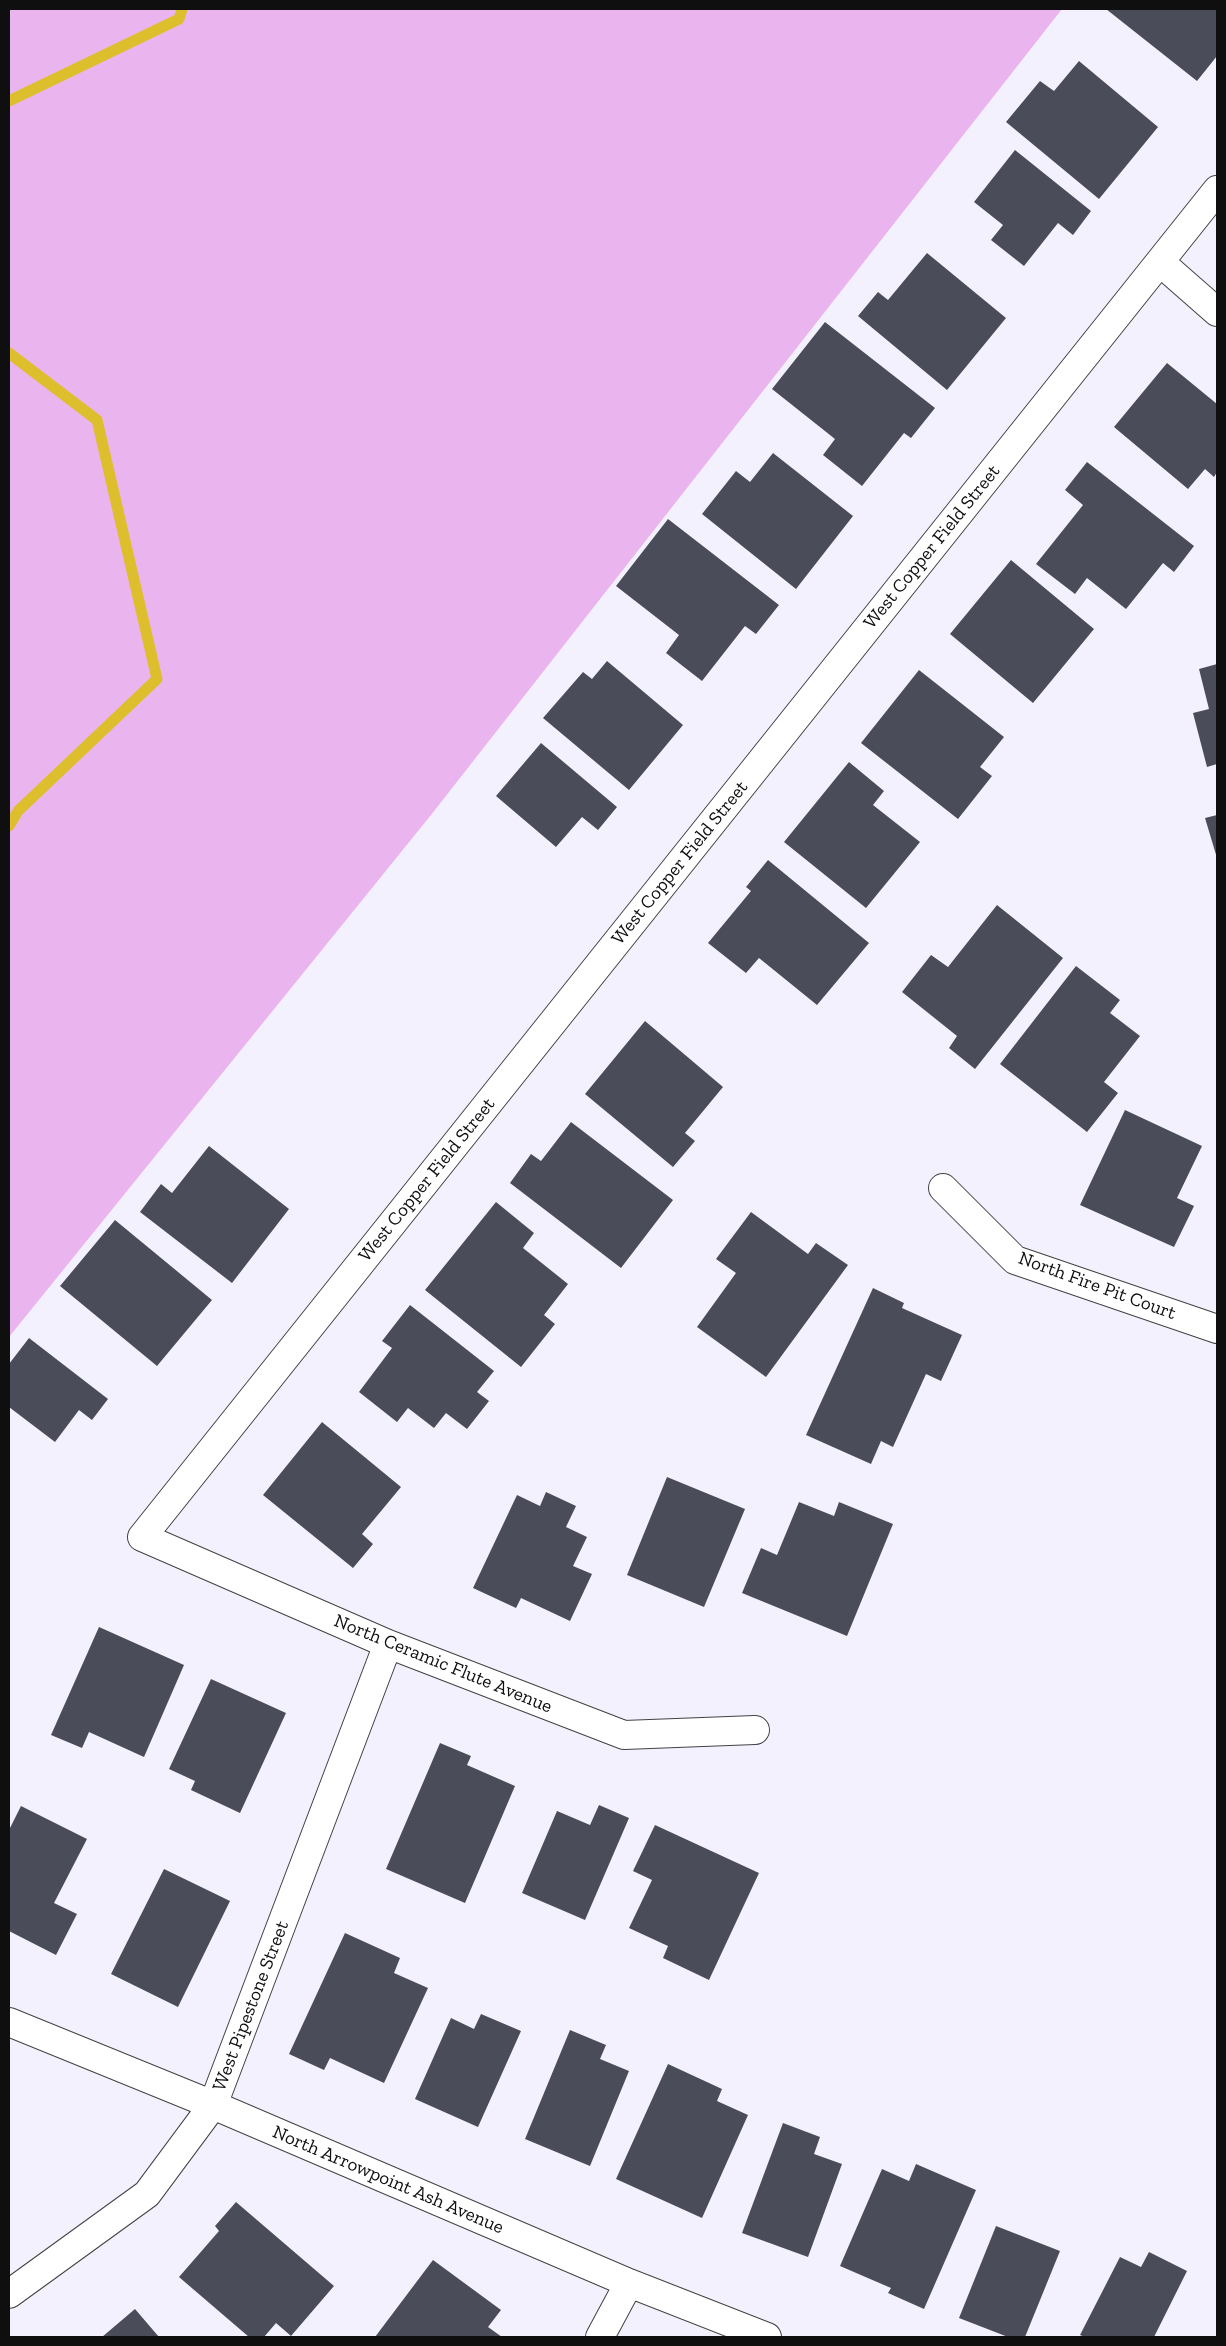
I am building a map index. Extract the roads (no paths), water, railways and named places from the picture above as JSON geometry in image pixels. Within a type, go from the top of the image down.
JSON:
[{"type":"street","name":"West Copper Field Street","points":[[142,1537],[1217,190]]},
{"type":"street","points":[[1160,262],[1217,312]]},
{"type":"street","name":"North Fire Pit Court","points":[[943,1188],[1015,1260],[1217,1329]]},
{"type":"street","name":"North Ceramic Flute Avenue","points":[[142,1537],[388,1644],[624,1735],[755,1730]]},
{"type":"street","name":"West Pipestone Street","points":[[9,2294],[147,2194],[213,2105],[388,1644]]},
{"type":"street","name":"North Arrowpoint Ash Avenue","points":[[9,2022],[213,2105],[629,2283],[767,2337]]},
{"type":"street","points":[[600,2337],[629,2283]]},
{"type":"waterway","points":[[9,101],[179,19],[182,9]]},
{"type":"waterway","points":[[9,353],[97,420],[157,679],[18,811],[9,826]]}]
